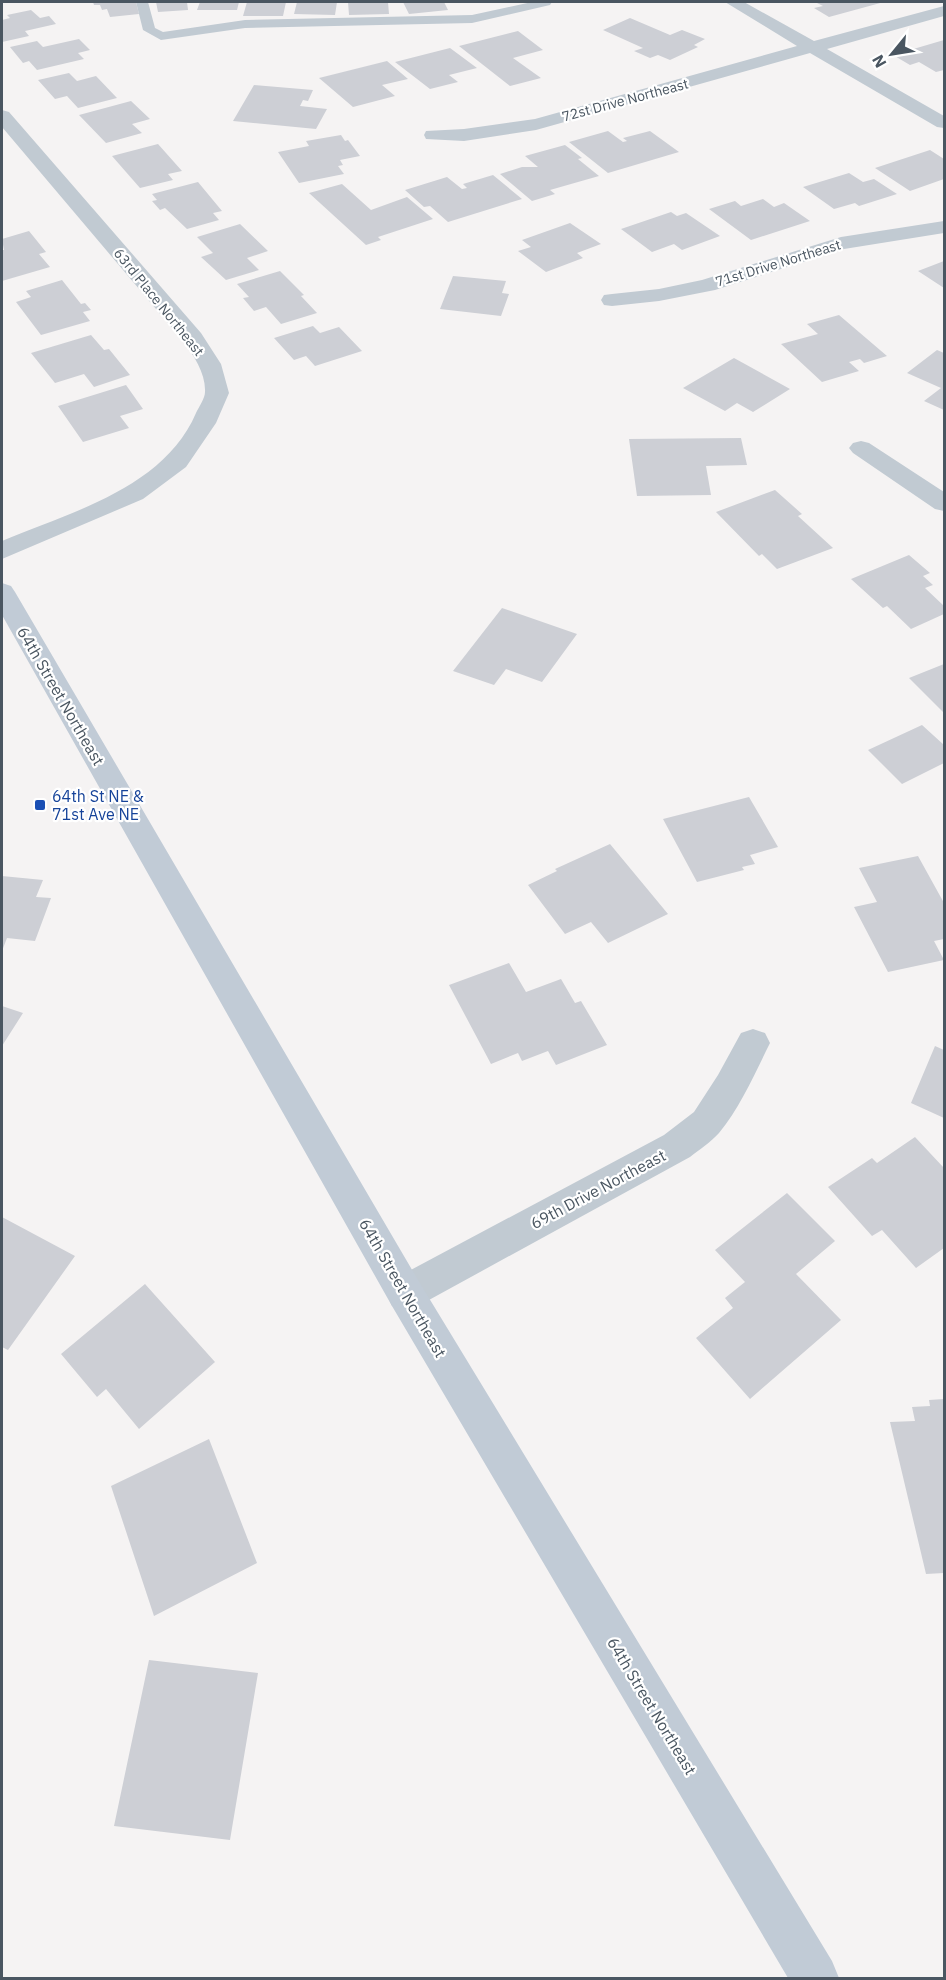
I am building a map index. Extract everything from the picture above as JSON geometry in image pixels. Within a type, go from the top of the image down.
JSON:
[{"type":"main road","name":"64th Street Northeast","points":[[2,592],[405,1293],[815,1978]]},
{"type":"street","points":[[734,2],[945,123]]},
{"type":"street","name":"72st Drive Northeast","points":[[433,135],[464,135],[536,124],[945,11]]},
{"type":"street","name":"63rd Place Northeast","points":[[2,116],[193,338],[210,364],[217,393],[204,423],[177,462],[134,494],[2,551]]},
{"type":"street","name":"71st Drive Northeast","points":[[612,300],[659,295],[707,285],[841,243],[945,226]]},
{"type":"street","points":[[861,448],[945,503]]},
{"type":"street","name":"69th Drive Northeast","points":[[405,1293],[677,1146],[706,1123],[730,1086],[753,1043]]},
{"type":"lane","points":[[142,2],[149,30],[161,36],[245,24],[472,19],[546,2]]},
{"type":"building","points":[[93,2],[136,2],[139,14],[110,17],[107,9],[102,10],[100,5],[94,5]]},
{"type":"building","points":[[156,2],[187,2],[188,10],[158,12]]},
{"type":"building","points":[[200,2],[239,2],[237,10],[197,10]]},
{"type":"building","points":[[247,2],[286,2],[283,16],[243,16]]},
{"type":"building","points":[[297,2],[337,2],[335,15],[294,14]]},
{"type":"building","points":[[348,2],[388,2],[389,14],[349,15]]},
{"type":"building","points":[[403,2],[444,2],[448,10],[409,14]]},
{"type":"building","points":[[815,2],[884,2],[829,17],[814,8],[823,6]]},
{"type":"building","points":[[31,10],[40,18],[49,16],[56,24],[25,31],[29,36],[2,42],[2,20],[10,18],[7,15]]},
{"type":"building","points":[[630,18],[670,35],[682,30],[705,39],[694,45],[698,47],[670,60],[658,55],[650,58],[634,51],[643,48],[603,30]]},
{"type":"building","points":[[518,31],[543,50],[513,58],[541,78],[510,86],[459,46]]},
{"type":"building","points":[[79,39],[90,50],[78,53],[84,59],[37,70],[29,61],[23,63],[10,47],[37,41],[43,47]]},
{"type":"building","points":[[944,40],[944,70],[936,72],[919,62],[910,65],[893,55]]},
{"type":"building","points":[[450,48],[477,68],[449,75],[458,82],[430,89],[395,62]]},
{"type":"building","points":[[387,61],[408,79],[382,85],[395,96],[353,107],[319,78]]},
{"type":"building","points":[[69,73],[77,81],[96,76],[117,98],[78,108],[67,96],[55,99],[38,80]]},
{"type":"building","points":[[254,85],[313,90],[308,101],[303,100],[300,106],[327,109],[316,129],[233,121]]},
{"type":"building","points":[[131,101],[150,119],[132,124],[142,133],[106,143],[79,115]]},
{"type":"building","points":[[608,131],[623,142],[627,141],[623,138],[650,131],[679,152],[608,173],[569,142]]},
{"type":"building","points":[[341,135],[345,141],[348,140],[360,156],[340,160],[343,165],[338,166],[344,174],[299,183],[278,152],[309,146],[306,141]]},
{"type":"building","points":[[158,144],[182,171],[168,174],[173,180],[140,188],[112,156]]},
{"type":"building","points":[[565,145],[582,158],[578,159],[599,176],[550,190],[555,194],[532,201],[500,174],[522,167],[538,167],[525,156]]},
{"type":"building","points":[[930,150],[944,159],[944,179],[910,191],[875,168]]},
{"type":"building","points":[[849,173],[863,182],[874,179],[897,194],[859,206],[855,203],[834,209],[803,187]]},
{"type":"building","points":[[493,175],[522,199],[448,222],[430,206],[424,207],[405,190],[447,177],[462,189],[467,188],[463,184]]},
{"type":"building","points":[[198,182],[222,211],[213,213],[219,220],[187,229],[165,208],[160,210],[152,201],[157,200],[152,194]]},
{"type":"building","points":[[342,184],[371,210],[407,197],[433,219],[378,237],[381,240],[366,245],[309,193]]},
{"type":"building","points":[[763,199],[774,207],[784,203],[810,221],[751,240],[709,209],[735,201],[741,206]]},
{"type":"building","points":[[671,212],[677,216],[686,213],[720,236],[682,250],[674,244],[652,252],[621,229]]},
{"type":"building","points":[[570,223],[601,244],[577,253],[583,258],[546,272],[518,251],[531,247],[522,240]]},
{"type":"building","points":[[240,224],[268,251],[247,258],[259,270],[226,280],[201,257],[213,253],[197,237]]},
{"type":"building","points":[[29,231],[46,252],[39,254],[50,267],[2,281],[2,250],[4,250],[2,239]]},
{"type":"building","points":[[944,261],[944,288],[918,271]]},
{"type":"building","points":[[280,271],[304,295],[301,296],[317,313],[281,324],[266,307],[254,311],[243,298],[249,297],[237,284]]},
{"type":"building","points":[[453,276],[506,281],[502,293],[509,294],[501,316],[440,309]]},
{"type":"building","points":[[62,280],[81,304],[85,303],[91,310],[83,312],[90,321],[41,335],[16,302],[31,297],[26,291]]},
{"type":"building","points":[[839,315],[887,356],[864,363],[860,359],[849,362],[859,371],[822,382],[781,344],[818,334],[807,324]]},
{"type":"building","points":[[313,326],[320,333],[339,327],[362,351],[315,366],[306,356],[294,360],[274,338]]},
{"type":"building","points":[[91,335],[104,350],[109,349],[130,375],[94,387],[84,374],[55,383],[31,353]]},
{"type":"building","points":[[937,350],[944,353],[944,410],[924,401],[941,388],[907,373]]},
{"type":"building","points":[[734,358],[790,389],[753,412],[737,403],[725,411],[683,388]]},
{"type":"building","points":[[126,385],[143,409],[120,416],[129,428],[83,442],[58,406]]},
{"type":"building","points":[[741,438],[747,465],[706,466],[711,495],[637,496],[629,439]]},
{"type":"building","points":[[775,490],[802,514],[798,516],[833,548],[777,569],[762,554],[759,556],[716,512]]},
{"type":"building","points":[[909,555],[930,573],[923,576],[933,585],[925,588],[944,606],[944,614],[911,629],[887,606],[883,608],[851,579]]},
{"type":"building","points":[[502,608],[577,634],[542,682],[506,669],[494,685],[453,671]]},
{"type":"building","points":[[944,664],[944,713],[909,678]]},
{"type":"building","points":[[922,725],[944,745],[944,763],[902,784],[868,750]]},
{"type":"building","points":[[749,797],[778,847],[750,855],[755,864],[742,867],[744,870],[697,882],[663,819]]},
{"type":"building","points":[[610,844],[668,914],[608,943],[591,922],[565,934],[528,885],[557,871],[555,869]]},
{"type":"building","points":[[918,856],[944,903],[944,939],[934,941],[944,960],[888,972],[854,907],[877,902],[859,868]]},
{"type":"building","points":[[2,876],[43,880],[36,897],[51,898],[35,941],[7,938],[2,951]]},
{"type":"building","points":[[509,963],[526,992],[561,979],[575,1003],[581,1001],[607,1045],[556,1065],[548,1051],[522,1061],[518,1053],[491,1064],[449,985]]},
{"type":"building","points":[[2,1006],[23,1013],[2,1046]]},
{"type":"building","points":[[935,1046],[944,1050],[944,1118],[911,1103]]},
{"type":"building","points":[[915,1137],[944,1168],[944,1248],[916,1268],[882,1230],[872,1236],[828,1187],[872,1158],[877,1163]]},
{"type":"building","points":[[787,1193],[835,1241],[796,1274],[841,1320],[750,1399],[696,1338],[733,1308],[725,1298],[745,1282],[715,1250]]},
{"type":"building","points":[[2,1217],[75,1256],[8,1350],[2,1347]]},
{"type":"building","points":[[145,1284],[215,1362],[139,1429],[106,1389],[97,1397],[61,1354]]},
{"type":"building","points":[[944,1399],[944,1573],[926,1574],[890,1422],[915,1421],[912,1407],[930,1406],[929,1400]]},
{"type":"building","points":[[209,1439],[257,1563],[154,1616],[111,1486]]},
{"type":"building","points":[[149,1660],[258,1673],[230,1840],[114,1826]]},
{"type":"place","name":"64th St NE & 71st Ave NE","points":[[40,805]]}]
